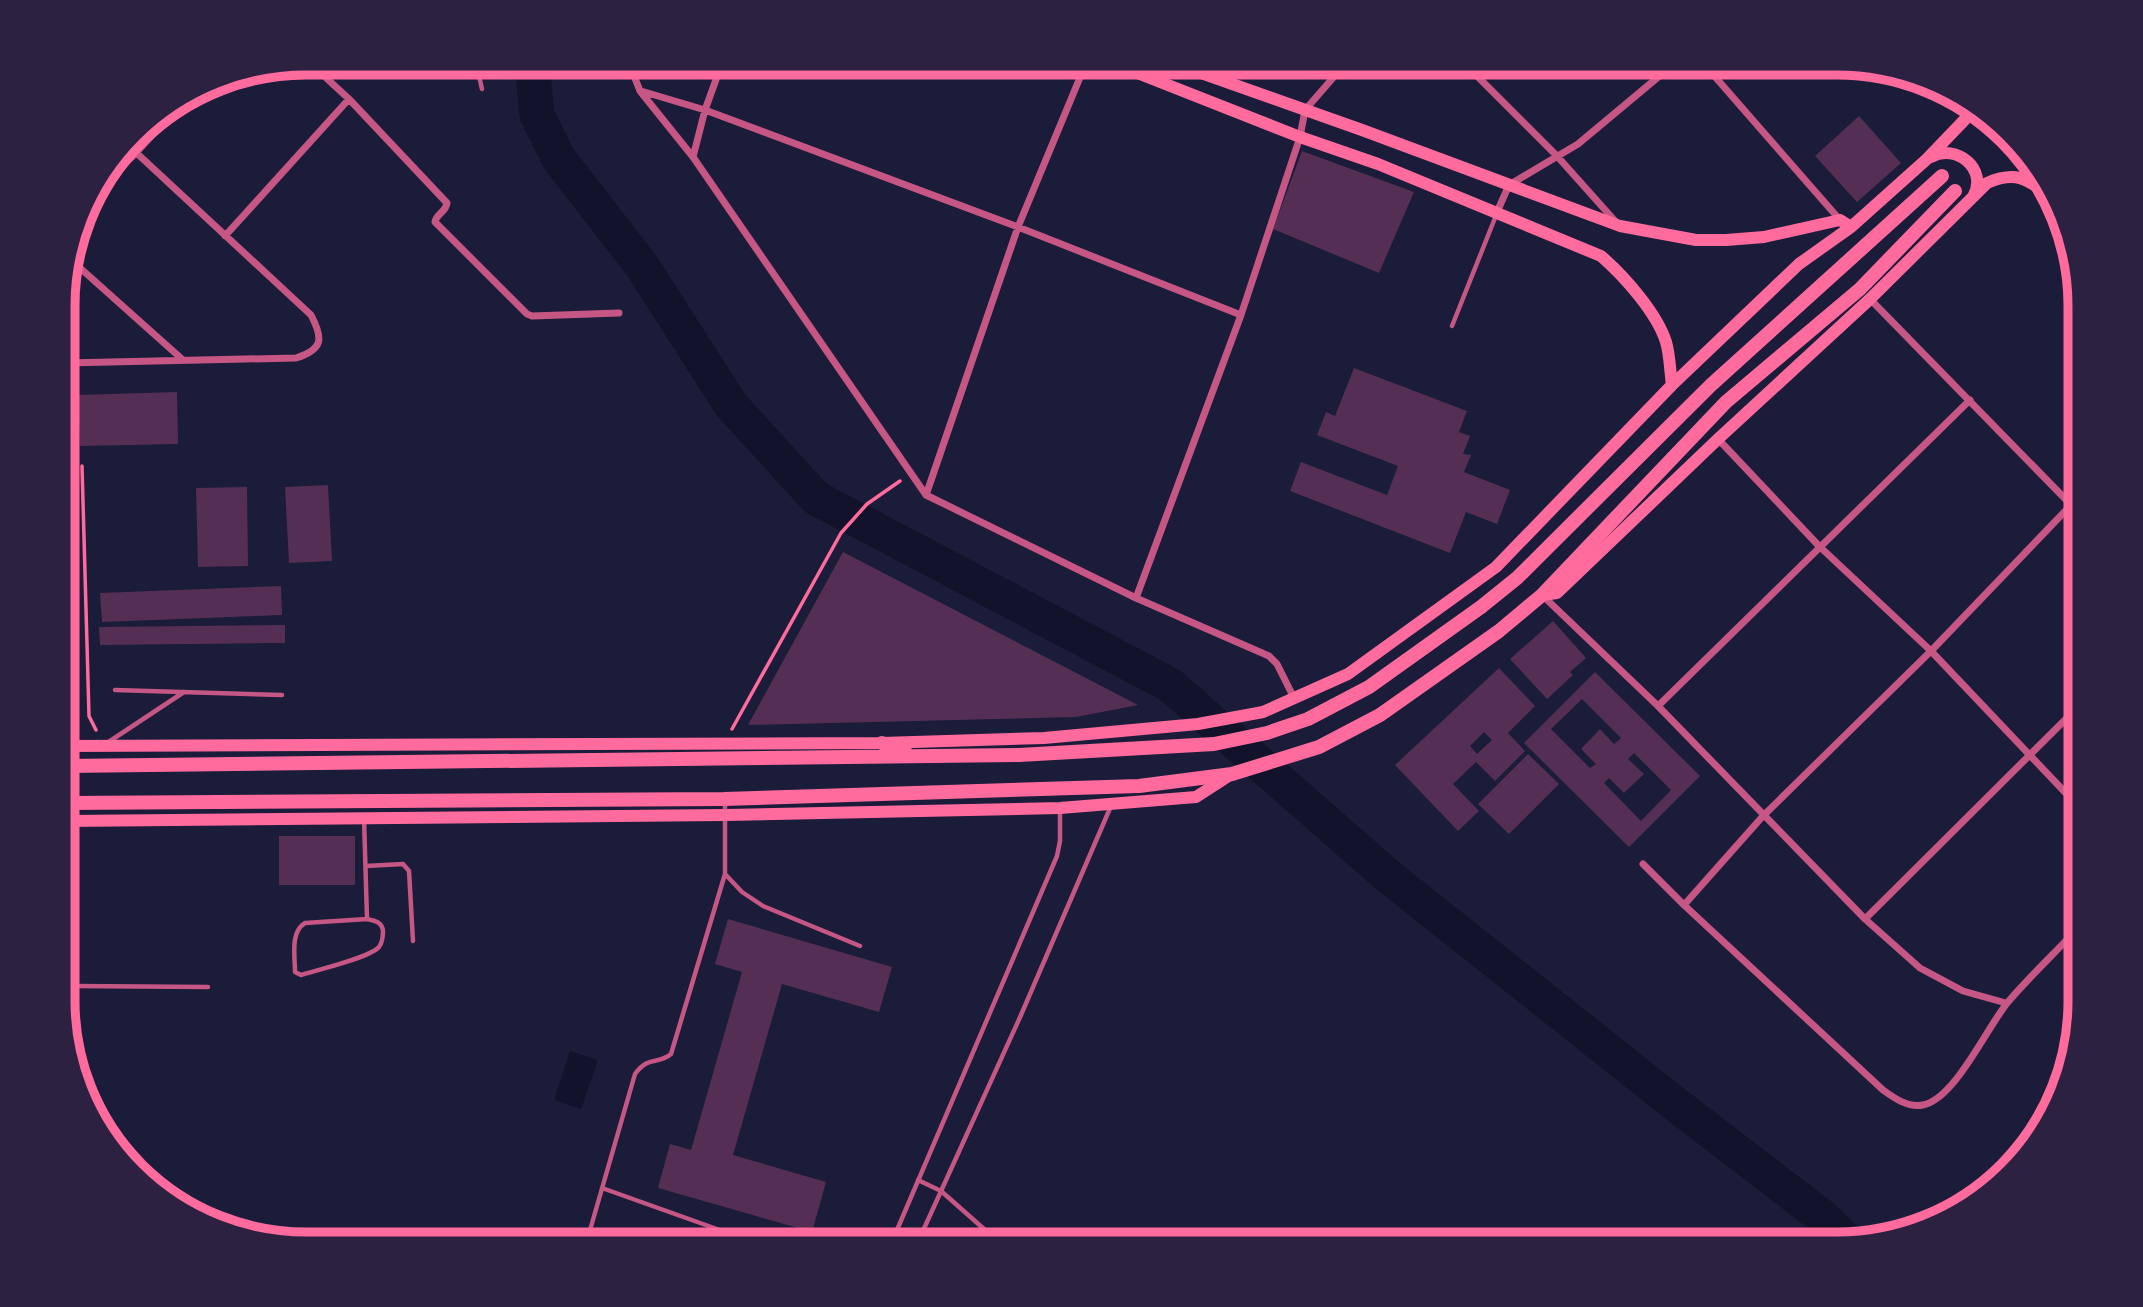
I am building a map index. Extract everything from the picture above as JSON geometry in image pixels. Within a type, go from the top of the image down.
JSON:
[{"type":"main road","points":[[1142,75],[1300,137],[1378,164],[1601,256],[1624,277],[1646,306],[1666,341],[1672,385]]},
{"type":"main road","points":[[1207,75],[1620,226],[1696,240],[1726,240],[1846,224]]},
{"type":"main road","points":[[75,746],[882,743],[1044,738],[1198,724],[1264,712],[1348,674],[1496,567],[1672,385],[1799,264],[1927,159],[1968,117]]},
{"type":"main road","points":[[1927,159],[1948,152],[1959,154],[1968,160],[1975,170],[1977,180],[1976,191],[1970,201]]},
{"type":"main road","points":[[75,766],[1019,755],[1214,744],[1267,733],[1308,719],[1369,687],[1517,578],[1711,385],[1942,176]]},
{"type":"main road","points":[[1542,595],[1557,593],[1870,299],[1987,183],[2008,177],[2031,182]]},
{"type":"main road","points":[[75,803],[724,799],[1139,786],[1232,774],[1319,747],[1380,715],[1499,631],[1542,595],[1726,402],[1860,289],[1955,191]]},
{"type":"main road","points":[[882,743],[917,755]]},
{"type":"main road","points":[[75,821],[726,815],[1060,808],[1196,797],[1232,774]]},
{"type":"street","points":[[323,75],[447,203],[435,222],[527,314],[619,313]]},
{"type":"street","points":[[634,75],[640,91],[692,156],[926,495],[1136,598],[1269,656],[1278,664],[1294,698]]},
{"type":"street","points":[[692,156],[718,75]]},
{"type":"street","points":[[926,495],[1018,227],[1081,75]]},
{"type":"street","points":[[1136,598],[1241,315],[1300,137],[1305,110],[1336,75]]},
{"type":"street","points":[[1476,75],[1557,156],[1620,226]]},
{"type":"street","points":[[1497,212],[1509,185],[1578,144],[1661,75]]},
{"type":"street","points":[[1714,75],[1846,224]]},
{"type":"street","points":[[640,91],[705,110],[1018,227],[1241,315]]},
{"type":"street","points":[[225,236],[349,99]]},
{"type":"street","points":[[130,158],[151,136]]},
{"type":"street","points":[[75,363],[296,358],[311,353],[319,344],[319,330],[311,315],[135,153]]},
{"type":"street","points":[[79,267],[183,361]]},
{"type":"street","points":[[1870,299],[2067,501]]},
{"type":"street","points":[[1658,706],[1970,400]]},
{"type":"street","points":[[1718,439],[1819,546],[1931,651],[2067,793]]},
{"type":"street","points":[[1684,905],[1763,816],[1931,651],[2067,509]]},
{"type":"street","points":[[1542,595],[1658,706],[1864,919],[1920,968],[1964,991],[2006,1003]]},
{"type":"street","points":[[1864,919],[2067,718]]},
{"type":"street","points":[[1643,864],[1883,1090],[1897,1100],[1912,1105],[1924,1105],[1939,1097],[1957,1078],[2006,1003],[2067,941]]},
{"type":"lane","points":[[479,75],[482,89]]},
{"type":"lane","points":[[1452,326],[1497,212]]},
{"type":"lane","points":[[115,690],[282,695]]},
{"type":"lane","points":[[104,746],[184,692]]},
{"type":"lane","points":[[589,1232],[635,1074],[648,1061],[666,1058],[671,1054],[725,874],[724,799]]},
{"type":"lane","points":[[923,1232],[1021,1016],[1112,803]]},
{"type":"lane","points":[[896,1232],[1057,856],[1060,808]]},
{"type":"lane","points":[[364,818],[368,919]]},
{"type":"lane","points":[[366,866],[402,864],[407,867],[413,941]]},
{"type":"lane","points":[[725,874],[742,892],[763,906],[860,946]]},
{"type":"lane","points":[[368,919],[379,922],[383,928],[383,939],[379,948],[367,955],[301,975],[295,972],[296,933],[299,927],[305,923],[368,919]]},
{"type":"lane","points":[[75,986],[208,988]]},
{"type":"lane","points":[[918,1180],[941,1191],[987,1232]]},
{"type":"lane","points":[[602,1188],[725,1232]]},
{"type":"path","points":[[82,466],[89,716],[104,746]]},
{"type":"path","points":[[724,744],[841,533],[867,503],[911,473]]},
{"type":"shaded area","points":[[570,1051],[598,1060],[581,1109],[554,1100]]},
{"type":"building","points":[[1859,116],[1901,163],[1857,202],[1815,156]]},
{"type":"building","points":[[1302,151],[1414,192],[1379,273],[1273,229]]},
{"type":"building","points":[[1354,368],[1467,411],[1459,432],[1470,436],[1463,454],[1471,455],[1464,472],[1510,490],[1497,524],[1466,512],[1450,553],[1290,491],[1301,462],[1387,495],[1398,466],[1317,435],[1326,412],[1335,416]]},
{"type":"building","points":[[177,392],[178,444],[80,446],[78,395]]},
{"type":"building","points":[[328,485],[332,561],[289,563],[285,487]]},
{"type":"building","points":[[247,487],[248,566],[198,567],[196,488]]},
{"type":"building","points":[[843,552],[1138,705],[1076,717],[748,725]]},
{"type":"building","points":[[281,586],[282,615],[102,622],[100,593]]},
{"type":"building","points":[[1553,621],[1586,658],[1570,672],[1573,675],[1547,699],[1510,659]]},
{"type":"building","points":[[285,625],[285,643],[100,645],[99,627]]},
{"type":"building","points":[[1499,668],[1535,706],[1508,733],[1525,751],[1495,781],[1476,762],[1453,784],[1479,811],[1458,831],[1395,765]],"holes":[[[1484,732],[1492,740],[1477,754],[1470,746]]]},
{"type":"building","points":[[1595,672],[1700,776],[1629,847],[1524,743]],"holes":[[[1582,699],[1621,738],[1614,744],[1600,729],[1581,749],[1596,764],[1590,768],[1551,729]],[[1634,753],[1671,790],[1641,821],[1604,783],[1609,778],[1624,793],[1644,774],[1628,759]]]},
{"type":"building","points":[[1528,754],[1559,784],[1509,834],[1478,804]]},
{"type":"building","points":[[279,836],[355,836],[355,885],[279,885]]},
{"type":"building","points":[[728,919],[892,967],[879,1012],[782,984],[733,1155],[826,1182],[812,1232],[658,1188],[670,1144],[691,1150],[742,972],[715,964]]},
{"type":"waterway","points":[[533,75],[537,115],[559,159],[642,266],[731,405],[816,498],[1170,685],[1388,876],[1838,1231]]}]
